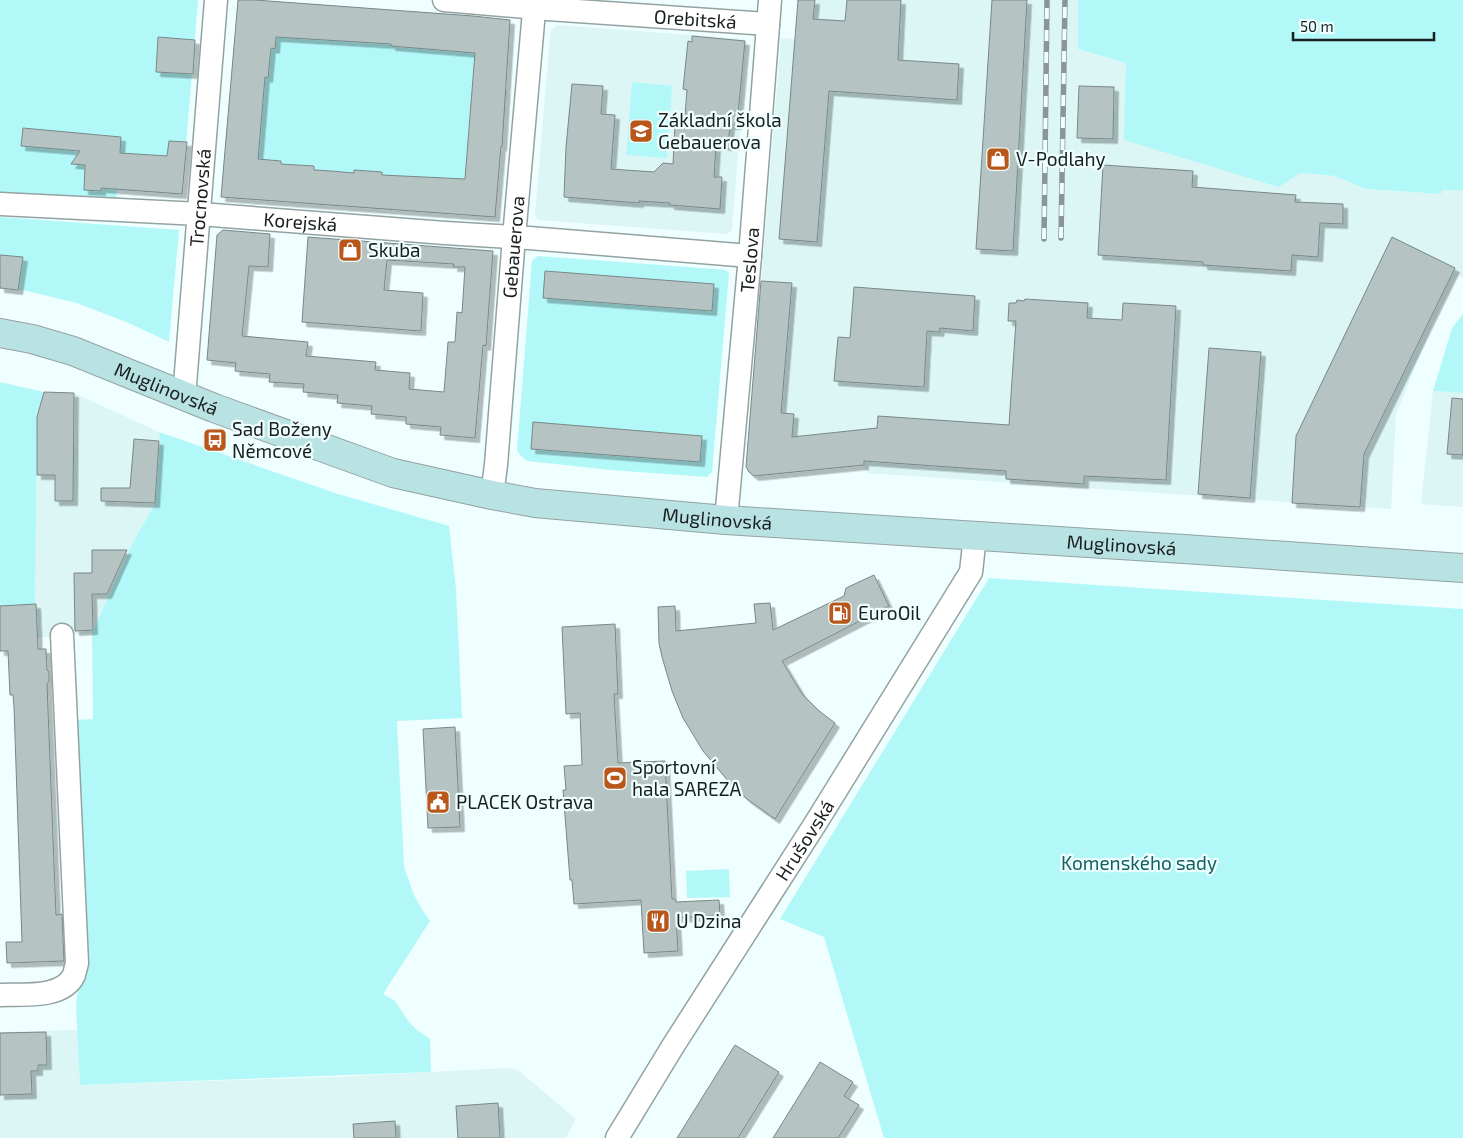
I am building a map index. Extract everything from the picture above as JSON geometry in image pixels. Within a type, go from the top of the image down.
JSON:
[{"type":"main road","points":[[0,320],[32,339]]},
{"type":"main road","name":"Muglinovská","points":[[0,333],[32,339],[73,351],[184,396],[392,473],[535,503],[726,520],[1463,568]]},
{"type":"street","name":"Trocnovská","points":[[184,396],[216,0]]},
{"type":"street","name":"Orebitská","points":[[444,0],[535,4],[768,24]]},
{"type":"street","name":"Teslova","points":[[726,520],[750,256],[770,0]]},
{"type":"street","name":"Gebauerova","points":[[492,495],[535,4]]},
{"type":"street","name":"Korejská","points":[[0,204],[200,214],[750,256]]},
{"type":"street","points":[[0,344],[32,339]]},
{"type":"street","name":"Hrušovská","points":[[618,1138],[673,1046],[817,821],[971,572],[975,536]]},
{"type":"street","points":[[0,995],[47,993],[62,989],[73,977],[77,963],[62,635]]},
{"type":"shaded area","points":[[815,0],[1078,0],[1078,49],[1126,63],[1299,173],[1335,176],[1366,189],[1440,194],[1442,190],[1463,190],[1463,279],[1458,274],[1434,321],[1396,414],[1391,509],[867,473],[864,465],[754,476],[749,472],[746,467],[781,38],[795,39],[796,18],[813,19]]},
{"type":"shaded area","name":"Základní škola Gebauerova","points":[[558,25],[743,39],[747,43],[732,230],[727,234],[539,220],[537,218],[535,215],[550,35],[554,27]]},
{"type":"shaded area","points":[[1433,391],[1463,393],[1463,507],[1421,504]]},
{"type":"shaded area","points":[[44,392],[74,393],[159,432],[160,441],[155,504],[133,542],[92,633],[36,638],[37,417]]},
{"type":"shaded area","points":[[78,1030],[80,1085],[336,1077],[507,1068],[518,1070],[576,1119],[566,1138],[0,1138],[0,1032]]},
{"type":"green space","points":[[0,0],[198,0],[182,194],[117,190],[116,206],[0,199]]},
{"type":"green space","points":[[238,0],[510,20],[505,90],[507,90],[495,217],[264,200],[221,193]]},
{"type":"green space","points":[[1078,0],[1463,0],[1463,190],[1442,190],[1441,194],[1366,189],[1335,176],[1300,173],[1279,187],[1124,140],[1126,63],[1078,49]]},
{"type":"green space","points":[[632,82],[672,86],[667,158],[626,155]]},
{"type":"green space","points":[[0,217],[179,230],[169,342],[131,324],[77,303],[27,291],[0,288]]},
{"type":"green space","points":[[539,256],[715,269],[725,270],[729,273],[712,472],[707,477],[611,470],[527,461],[519,454],[517,450],[532,261]]},
{"type":"green space","points":[[1463,314],[1463,393],[1433,391],[1452,328]]},
{"type":"green space","points":[[0,382],[44,392],[37,417],[35,605],[0,606]]},
{"type":"green space","points":[[159,432],[338,494],[449,526],[456,589],[462,718],[397,721],[404,867],[414,895],[430,921],[383,994],[395,1001],[409,1022],[430,1039],[431,1072],[80,1085],[76,1005],[79,984],[76,720],[93,719],[92,633],[133,542],[155,504]]},
{"type":"green space","name":"Komenského sady","points":[[989,578],[1463,609],[1463,1138],[884,1138],[824,937],[780,919]]},
{"type":"green space","points":[[729,869],[730,897],[687,898],[686,871]]},
{"type":"building","points":[[238,0],[510,20],[502,147],[495,217],[221,197]],"holes":[[[276,37],[391,44],[391,46],[475,53],[465,179],[382,175],[382,172],[354,170],[354,173],[314,170],[314,166],[281,164],[281,161],[258,159],[265,77],[268,78],[271,48],[275,49]]]},
{"type":"building","points":[[798,0],[815,0],[813,19],[845,21],[847,0],[901,0],[898,60],[959,64],[957,100],[829,91],[817,242],[779,239]]},
{"type":"building","points":[[992,0],[1027,0],[1013,251],[976,249]]},
{"type":"building","points":[[692,36],[745,41],[737,125],[730,125],[728,146],[716,145],[714,177],[722,177],[720,209],[670,205],[670,203],[639,201],[639,203],[564,197],[566,147],[572,84],[603,86],[601,114],[615,115],[611,169],[654,172],[663,163],[673,164],[675,125],[685,116],[687,90],[683,89],[688,41],[692,42]]},
{"type":"building","points":[[158,37],[195,40],[193,74],[156,72]]},
{"type":"building","points":[[1079,86],[1114,87],[1113,139],[1077,138]]},
{"type":"building","points":[[23,128],[121,137],[120,153],[167,156],[169,141],[187,142],[182,194],[101,188],[101,191],[84,190],[85,165],[71,164],[80,151],[21,146]]},
{"type":"building","points":[[1103,165],[1193,171],[1192,187],[1296,195],[1295,202],[1343,204],[1343,224],[1320,223],[1318,257],[1292,255],[1291,271],[1203,265],[1203,262],[1098,255]]},
{"type":"building","points":[[223,230],[270,234],[268,267],[249,266],[242,336],[308,342],[306,356],[376,362],[375,370],[410,373],[409,389],[444,392],[448,342],[455,342],[457,312],[462,313],[465,267],[453,267],[454,264],[387,260],[384,290],[423,293],[421,331],[302,322],[308,237],[493,251],[486,346],[483,345],[475,438],[440,435],[441,427],[406,424],[406,417],[371,414],[372,406],[337,403],[338,395],[303,392],[304,384],[269,382],[270,374],[235,371],[236,363],[207,360],[217,235]]},
{"type":"building","points":[[1392,237],[1455,268],[1364,454],[1360,507],[1292,503],[1296,436]]},
{"type":"building","points":[[0,255],[23,257],[18,290],[0,288]]},
{"type":"building","points":[[545,271],[714,284],[712,311],[543,298]]},
{"type":"building","points":[[761,281],[792,283],[781,413],[794,414],[792,437],[877,428],[878,416],[1009,425],[1016,321],[1008,321],[1009,303],[1016,303],[1017,300],[1024,301],[1025,299],[1088,303],[1087,318],[1122,320],[1123,303],[1176,306],[1166,480],[1084,476],[1084,484],[1006,479],[1006,471],[864,461],[864,465],[754,476],[746,467]]},
{"type":"building","points":[[854,287],[975,296],[973,331],[940,328],[939,332],[927,331],[924,387],[834,381],[838,337],[850,338]]},
{"type":"building","points":[[1209,348],[1261,352],[1250,498],[1198,494]]},
{"type":"building","points":[[44,392],[74,393],[73,501],[55,501],[55,475],[37,475],[37,417]]},
{"type":"building","points":[[1452,398],[1463,399],[1463,455],[1447,454]]},
{"type":"building","points":[[533,422],[702,436],[700,462],[531,449]]},
{"type":"building","points":[[134,439],[159,441],[155,503],[101,501],[101,488],[130,488]]},
{"type":"building","points":[[92,550],[127,550],[107,594],[92,594],[93,630],[75,631],[74,573],[92,573]]},
{"type":"building","points":[[874,575],[889,606],[782,661],[802,694],[835,723],[775,819],[734,788],[703,751],[683,718],[672,691],[662,657],[659,643],[658,607],[675,606],[676,631],[756,623],[754,604],[770,603],[773,630],[844,596],[846,588]]},
{"type":"building","points":[[36,604],[38,649],[46,649],[47,670],[49,672],[47,684],[56,915],[62,914],[64,961],[7,963],[6,942],[22,942],[14,707],[13,695],[10,695],[8,651],[0,651],[0,606]]},
{"type":"building","name":"Sportovní hala SAREZA","points":[[615,624],[618,694],[614,694],[618,763],[665,761],[672,899],[675,899],[676,902],[719,900],[720,915],[676,918],[678,951],[644,953],[641,900],[574,904],[572,880],[570,880],[563,790],[566,790],[564,766],[582,765],[580,713],[566,714],[562,627]]},
{"type":"building","points":[[455,727],[460,827],[428,828],[423,729]]},
{"type":"building","points":[[46,1032],[47,1065],[38,1065],[38,1071],[31,1071],[32,1094],[0,1095],[0,1033]]},
{"type":"building","points":[[735,1045],[779,1072],[738,1138],[677,1138]]},
{"type":"building","points":[[820,1062],[853,1082],[844,1096],[859,1105],[838,1138],[773,1138]]},
{"type":"building","points":[[498,1103],[500,1138],[458,1138],[456,1106]]},
{"type":"building","points":[[395,1121],[396,1138],[354,1138],[353,1124]]},
{"type":"railway","points":[[1044,239],[1047,0]]},
{"type":"railway","points":[[1061,238],[1065,0]]},
{"type":"place","name":"Základní škola Gebauerova","points":[[641,131]]},
{"type":"place","name":"V-Podlahy","points":[[998,159]]},
{"type":"place","name":"Skuba","points":[[350,250]]},
{"type":"place","name":"Sad Boženy Němcové","points":[[215,440]]},
{"type":"place","name":"EuroOil","points":[[840,613]]},
{"type":"place","name":"Sportovní hala SAREZA","points":[[615,778]]},
{"type":"place","name":"PLACEK Ostrava","points":[[438,802]]},
{"type":"place","name":"U Dzina","points":[[658,921]]}]
